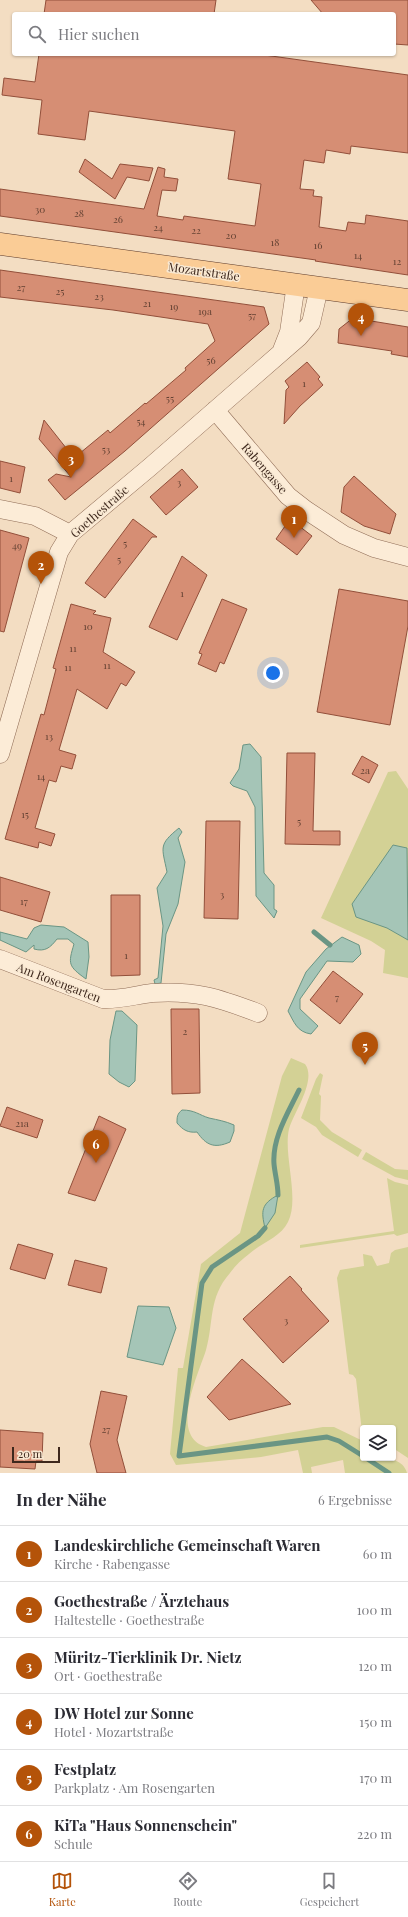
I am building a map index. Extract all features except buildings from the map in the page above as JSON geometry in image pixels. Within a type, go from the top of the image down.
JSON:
[{"type":"main road","name":"Mozartstraße","points":[[0,244],[408,300]]},
{"type":"street","name":"Goethestraße","points":[[282,350],[289,332],[296,284]]},
{"type":"street","name":"Goethestraße","points":[[0,754],[59,552],[70,534],[215,410],[282,350],[299,337],[312,323],[319,288]]},
{"type":"street","name":"Rabengasse","points":[[215,410],[288,496],[306,510],[344,535],[374,548],[408,557]]},
{"type":"street","points":[[0,509],[34,516],[70,534]]},
{"type":"street","name":"Am Rosengarten","points":[[0,959],[103,999],[119,999],[149,994],[183,992],[221,999],[258,1013]]},
{"type":"shaded area","points":[[250,744],[261,757],[264,873],[274,885],[274,909],[277,911],[274,918],[256,896],[255,807],[247,791],[233,786],[230,783],[239,769],[243,745]]},
{"type":"shaded area","points":[[396,771],[408,789],[408,978],[383,973],[385,950],[371,941],[321,918],[388,772]]},
{"type":"shaded area","points":[[179,828],[182,832],[178,838],[185,862],[178,904],[166,934],[161,983],[155,984],[154,980],[158,978],[163,926],[157,888],[167,872],[163,847],[172,834]]},
{"type":"shaded area","points":[[393,845],[407,848],[408,940],[387,928],[356,917],[352,904]]},
{"type":"shaded area","points":[[41,925],[64,927],[88,942],[89,957],[86,979],[76,971],[71,964],[70,960],[74,944],[68,939],[57,939],[50,947],[44,950],[34,949],[34,945],[26,952],[0,940],[0,932],[27,939],[34,928]]},
{"type":"shaded area","points":[[342,937],[359,945],[361,954],[353,962],[327,961],[300,999],[300,1009],[318,1026],[311,1034],[306,1033],[296,1026],[288,1011],[306,972],[326,949]]},
{"type":"shaded area","points":[[116,1011],[122,1011],[137,1025],[135,1081],[129,1087],[119,1082],[109,1074],[110,1040]]},
{"type":"shaded area","points":[[291,1058],[305,1064],[308,1071],[307,1087],[289,1129],[288,1151],[292,1189],[291,1212],[288,1222],[281,1232],[241,1260],[223,1282],[218,1292],[213,1310],[206,1350],[189,1403],[187,1418],[189,1430],[195,1441],[206,1447],[323,1427],[334,1427],[360,1440],[360,1461],[396,1461],[404,1467],[407,1473],[345,1473],[343,1460],[311,1467],[312,1473],[303,1473],[298,1450],[261,1457],[176,1465],[170,1454],[178,1368],[183,1368],[201,1264],[240,1233],[282,1076]]},
{"type":"shaded area","points":[[320,1073],[323,1075],[319,1094],[321,1096],[320,1120],[332,1132],[362,1150],[358,1157],[322,1135],[316,1127],[301,1118],[316,1079]]},
{"type":"shaded area","points":[[182,1110],[194,1112],[234,1125],[234,1131],[230,1142],[219,1145],[207,1143],[197,1132],[191,1132],[184,1129],[177,1123],[179,1113]]},
{"type":"shaded area","points":[[366,1152],[395,1169],[408,1170],[408,1180],[395,1177],[362,1159]]},
{"type":"shaded area","points":[[387,1178],[395,1182],[408,1185],[408,1233],[397,1236],[394,1234],[300,1248],[300,1245],[394,1231]]},
{"type":"shaded area","points":[[278,1195],[275,1213],[265,1228],[263,1212],[265,1205],[272,1198]]},
{"type":"shaded area","points":[[408,1247],[408,1458],[396,1450],[396,1425],[361,1425],[356,1379],[353,1375],[349,1374],[337,1278],[340,1270],[364,1266],[363,1254],[372,1256],[377,1266],[389,1263],[391,1253],[395,1250]]},
{"type":"shaded area","points":[[138,1306],[169,1307],[176,1328],[163,1365],[127,1357]]},
{"type":"waterway","points":[[314,932],[330,945]]},
{"type":"waterway","points":[[278,1195],[274,1154],[278,1135],[299,1090]]},
{"type":"waterway","points":[[265,1228],[258,1236],[212,1267],[202,1283],[179,1456],[327,1437],[339,1441],[360,1454]]},
{"type":"waterway","points":[[371,1461],[389,1473]]},
{"type":"place","name":"DW Hotel zur Sonne","points":[[361,336]]},
{"type":"place","name":"Müritz-Tierklinik Dr. Nietz","points":[[71,478]]},
{"type":"place","name":"Landeskirchliche Gemeinschaft Waren","points":[[294,538]]},
{"type":"place","name":"Goethestraße / Ärztehaus","points":[[41,584]]},
{"type":"place","name":"Festplatz","points":[[365,1065]]},
{"type":"place","name":"KiTa \"Haus Sonnenschein\"","points":[[96,1163]]}]
